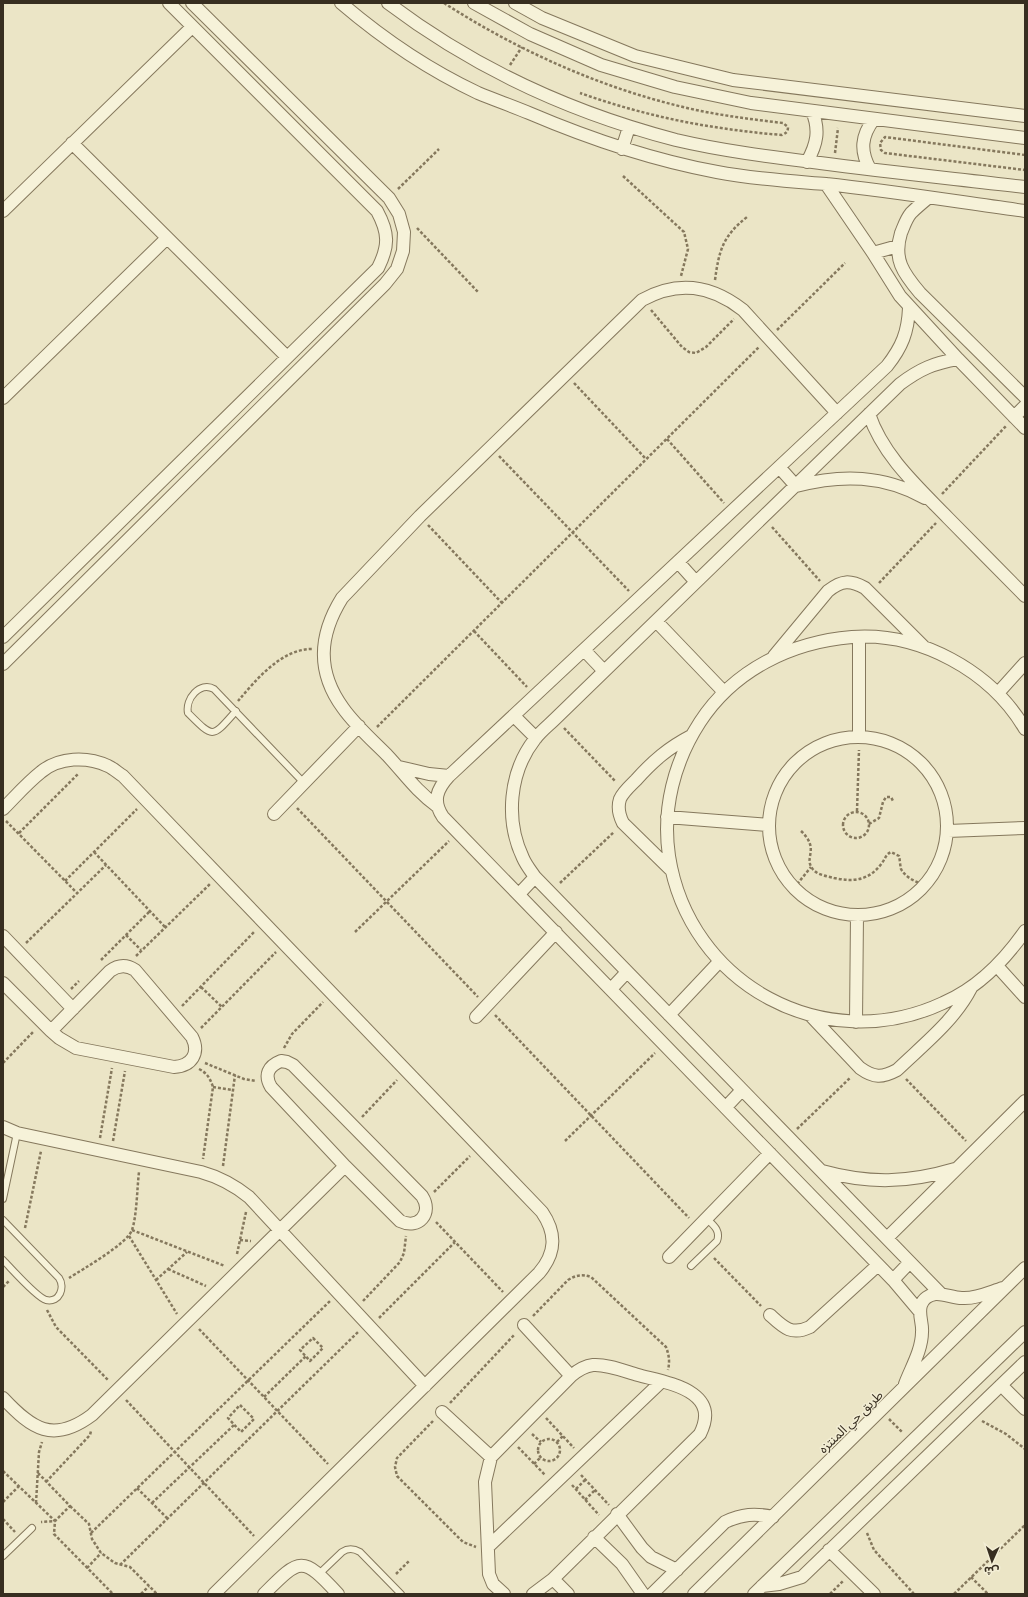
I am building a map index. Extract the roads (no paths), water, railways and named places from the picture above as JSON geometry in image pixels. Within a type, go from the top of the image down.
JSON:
[{"type":"street","points":[[3,638],[378,268],[385,254],[387,239],[384,224],[377,212],[169,3]]},
{"type":"street","points":[[3,664],[385,284],[397,269],[403,251],[404,232],[399,214],[389,198],[192,3]]},
{"type":"street","points":[[341,3],[359,18],[428,65],[478,93],[571,131],[622,149],[668,162],[767,180],[826,184],[1025,211]]},
{"type":"street","points":[[388,3],[448,44],[503,75],[536,91],[582,110],[629,127],[678,140],[727,150],[807,162],[1025,187]]},
{"type":"street","points":[[474,3],[530,34],[601,65],[675,87],[751,103],[1025,138]]},
{"type":"street","points":[[515,3],[542,18],[635,56],[733,80],[1025,116]]},
{"type":"street","points":[[3,211],[192,26]]},
{"type":"street","points":[[807,162],[813,152],[817,136],[816,121],[812,111]]},
{"type":"street","points":[[870,169],[865,160],[862,149],[868,128],[874,119]]},
{"type":"street","points":[[622,149],[629,127]]},
{"type":"street","points":[[72,143],[287,357]]},
{"type":"street","points":[[826,184],[874,253],[888,280],[909,308],[1025,428]]},
{"type":"street","points":[[928,198],[911,213],[904,225],[898,246],[898,255],[902,267],[910,282],[920,293],[1025,397]]},
{"type":"street","points":[[3,398],[167,238]]},
{"type":"street","points":[[874,253],[898,246]]},
{"type":"street","points":[[888,280],[902,267]]},
{"type":"street","points":[[438,806],[416,789],[398,767],[343,709],[332,691],[325,670],[323,648],[326,630],[332,613],[342,598],[420,516],[642,300],[654,294],[677,288],[695,288],[713,292],[731,301],[743,310],[837,413]]},
{"type":"street","points":[[909,308],[908,324],[904,339],[897,354],[887,366],[449,776],[438,791],[436,798],[443,817],[878,1264],[920,1312]]},
{"type":"street","points":[[941,1294],[535,877],[523,858],[518,845],[512,818],[512,796],[516,775],[524,756],[536,738],[555,719],[900,384],[927,366],[958,359]]},
{"type":"street","points":[[1014,417],[1025,406]]},
{"type":"street","points":[[869,414],[873,426],[884,447],[944,514],[1025,596]]},
{"type":"street","points":[[780,467],[796,486]]},
{"type":"street","points":[[796,486],[816,480],[836,478],[870,480],[897,486],[916,493],[934,503]]},
{"type":"street","points":[[678,562],[696,582]]},
{"type":"street","points":[[773,657],[828,591],[836,584],[846,582],[856,583],[870,592],[925,648]]},
{"type":"street","points":[[656,621],[724,692]]},
{"type":"street","points":[[859,636],[859,737]]},
{"type":"street","points":[[1025,729],[998,693],[976,675],[958,663],[925,648],[893,639],[859,636],[830,639],[801,646],[773,657],[747,673],[724,692],[706,713],[691,736],[679,762],[671,789],[667,817],[668,844],[672,871],[682,904],[698,934],[720,962],[739,979],[761,994],[784,1006],[810,1015],[832,1020],[856,1022],[886,1020],[916,1014],[945,1003],[971,988],[997,966],[1012,950],[1025,931]]},
{"type":"street","points":[[584,650],[604,671]]},
{"type":"street","points":[[998,693],[1025,664]]},
{"type":"street","points":[[514,716],[536,738]]},
{"type":"street","points":[[274,814],[360,726]]},
{"type":"street","points":[[672,871],[623,823],[619,815],[619,807],[621,798],[625,791],[654,760],[678,743],[691,736]]},
{"type":"street","points":[[859,737],[888,742],[913,755],[924,765],[933,776],[940,789],[946,809],[948,831],[946,845],[941,860],[925,885],[914,896],[887,910],[872,914],[858,915],[843,914],[817,905],[794,888],[778,866],[773,853],[769,825],[773,798],[786,773],[795,762],[806,753],[831,741],[859,737]]},
{"type":"street","points":[[3,809],[41,772],[57,763],[74,759],[92,760],[109,766],[123,776],[480,1146],[542,1212],[548,1221],[552,1232],[552,1249],[547,1265],[214,1594]]},
{"type":"street","points":[[398,767],[428,774],[449,776]]},
{"type":"street","points":[[667,817],[769,825]]},
{"type":"street","points":[[948,831],[1025,828]]},
{"type":"street","points":[[519,894],[535,877]]},
{"type":"street","points":[[856,1022],[858,915]]},
{"type":"street","points":[[476,1017],[556,932]]},
{"type":"street","points":[[3,936],[73,1009]]},
{"type":"street","points":[[669,1015],[720,962]]},
{"type":"street","points":[[3,983],[51,1031],[59,1038],[76,1048],[174,1067],[182,1066],[191,1061],[196,1051],[196,1044],[192,1037],[135,970],[125,966],[114,968],[110,971],[51,1031]]},
{"type":"street","points":[[997,966],[1025,997]]},
{"type":"street","points":[[611,989],[627,972]]},
{"type":"street","points":[[810,1015],[860,1068],[868,1074],[878,1076],[888,1075],[897,1070],[949,1021],[971,988]]},
{"type":"street","points":[[281,1061],[293,1065],[353,1126],[425,1206],[420,1220],[415,1223],[405,1223],[400,1221],[346,1166],[271,1087],[267,1074],[275,1063],[281,1061]]},
{"type":"street","points":[[726,1107],[742,1090]]},
{"type":"street","points":[[887,1238],[1025,1101]]},
{"type":"street","points":[[3,1127],[17,1133],[43,1139],[201,1172],[222,1179],[241,1190],[425,1386]]},
{"type":"street","points":[[669,1257],[770,1153]]},
{"type":"street","points":[[3,1398],[22,1418],[35,1426],[50,1430],[65,1430],[80,1424],[92,1415],[187,1322],[218,1291],[236,1270],[280,1231],[346,1166]]},
{"type":"street","points":[[820,1170],[843,1177],[890,1181],[936,1175],[958,1168]]},
{"type":"street","points":[[893,1280],[910,1262]]},
{"type":"street","points":[[770,1315],[783,1327],[797,1331],[804,1330],[810,1327],[878,1264]]},
{"type":"street","name":"طريق حي المنتزه","points":[[694,1594],[1025,1268]]},
{"type":"street","points":[[903,1389],[921,1341],[922,1333],[920,1312],[921,1305],[924,1300],[929,1296],[941,1294],[960,1298],[976,1297],[1007,1286]]},
{"type":"street","points":[[524,1325],[571,1376]]},
{"type":"street","points":[[758,1590],[1025,1332]]},
{"type":"street","points":[[758,1590],[802,1577],[1025,1362]]},
{"type":"street","points":[[504,1594],[493,1584],[488,1574],[485,1482],[490,1457],[571,1376],[585,1367],[600,1365],[689,1390],[696,1395],[705,1409],[706,1418],[700,1434],[617,1514],[553,1579],[533,1594]]},
{"type":"street","points":[[488,1547],[661,1382]]},
{"type":"street","points":[[1001,1385],[1025,1409]]},
{"type":"street","points":[[442,1412],[490,1457]]},
{"type":"street","points":[[617,1514],[642,1548],[651,1557],[676,1570]]},
{"type":"street","points":[[652,1594],[725,1522],[747,1514],[760,1514],[773,1517]]},
{"type":"street","points":[[594,1537],[622,1564],[643,1594]]},
{"type":"street","points":[[829,1550],[874,1594]]},
{"type":"street","points":[[264,1594],[292,1568],[299,1566],[306,1566],[319,1574],[338,1594]]},
{"type":"street","points":[[553,1579],[568,1594]]},
{"type":"lane","points":[[234,709],[219,730],[210,732],[205,730],[188,713],[187,709],[188,700],[200,688],[205,687],[214,689],[234,709],[304,783]]},
{"type":"lane","points":[[3,1199],[17,1133]]},
{"type":"lane","points":[[691,1266],[717,1241],[717,1229],[706,1218]]},
{"type":"lane","points":[[3,1220],[59,1278],[62,1283],[60,1294],[56,1298],[45,1300],[40,1297],[3,1260]]},
{"type":"lane","points":[[3,1556],[32,1528]]},
{"type":"lane","points":[[319,1574],[342,1552],[351,1549],[360,1552],[401,1594]]}]
